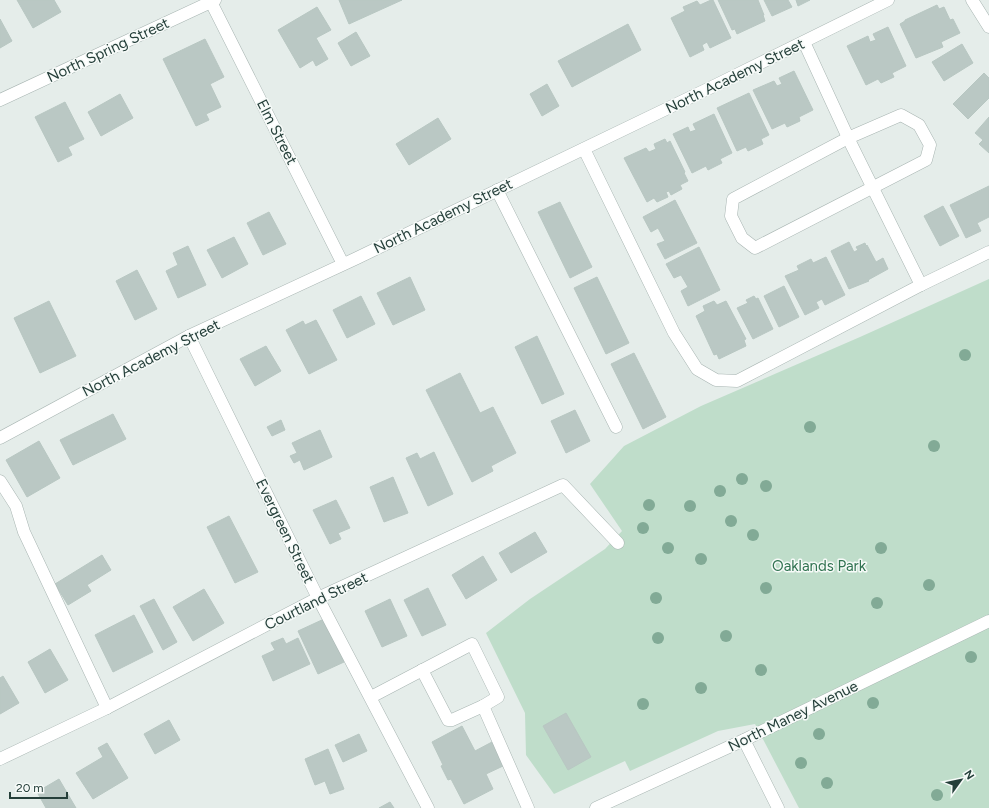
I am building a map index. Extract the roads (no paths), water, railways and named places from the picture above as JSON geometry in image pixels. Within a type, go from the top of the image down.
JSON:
[{"type":"street","name":"North Academy Street","points":[[0,438],[189,336],[497,190],[888,0]]},
{"type":"street","points":[[972,0],[989,28]]},
{"type":"street","name":"North Spring Street","points":[[0,100],[212,1]]},
{"type":"street","name":"Elm Street","points":[[212,1],[343,264]]},
{"type":"street","points":[[804,42],[848,138],[921,285]]},
{"type":"street","points":[[901,114],[919,125],[930,145],[926,160],[755,248],[742,238],[731,216],[734,199],[848,138],[901,114]]},
{"type":"street","points":[[584,148],[674,333],[697,370],[716,380],[737,381],[921,285],[989,252]]},
{"type":"street","points":[[497,190],[616,427]]},
{"type":"street","name":"Evergreen Street","points":[[189,336],[318,598],[428,808]]},
{"type":"street","points":[[0,481],[16,506],[24,532],[107,708]]},
{"type":"street","name":"Courtland Street","points":[[0,759],[107,708],[318,598],[563,485],[618,543]]},
{"type":"street","name":"North Maney Avenue","points":[[596,808],[744,740],[989,621]]},
{"type":"street","points":[[371,697],[422,670],[472,644],[498,698],[452,720],[448,720],[422,670]]},
{"type":"street","points":[[483,706],[528,808]]},
{"type":"street","points":[[744,740],[778,808]]},
{"type":"park label","name":"Oaklands Park","points":[[819,566]]}]
